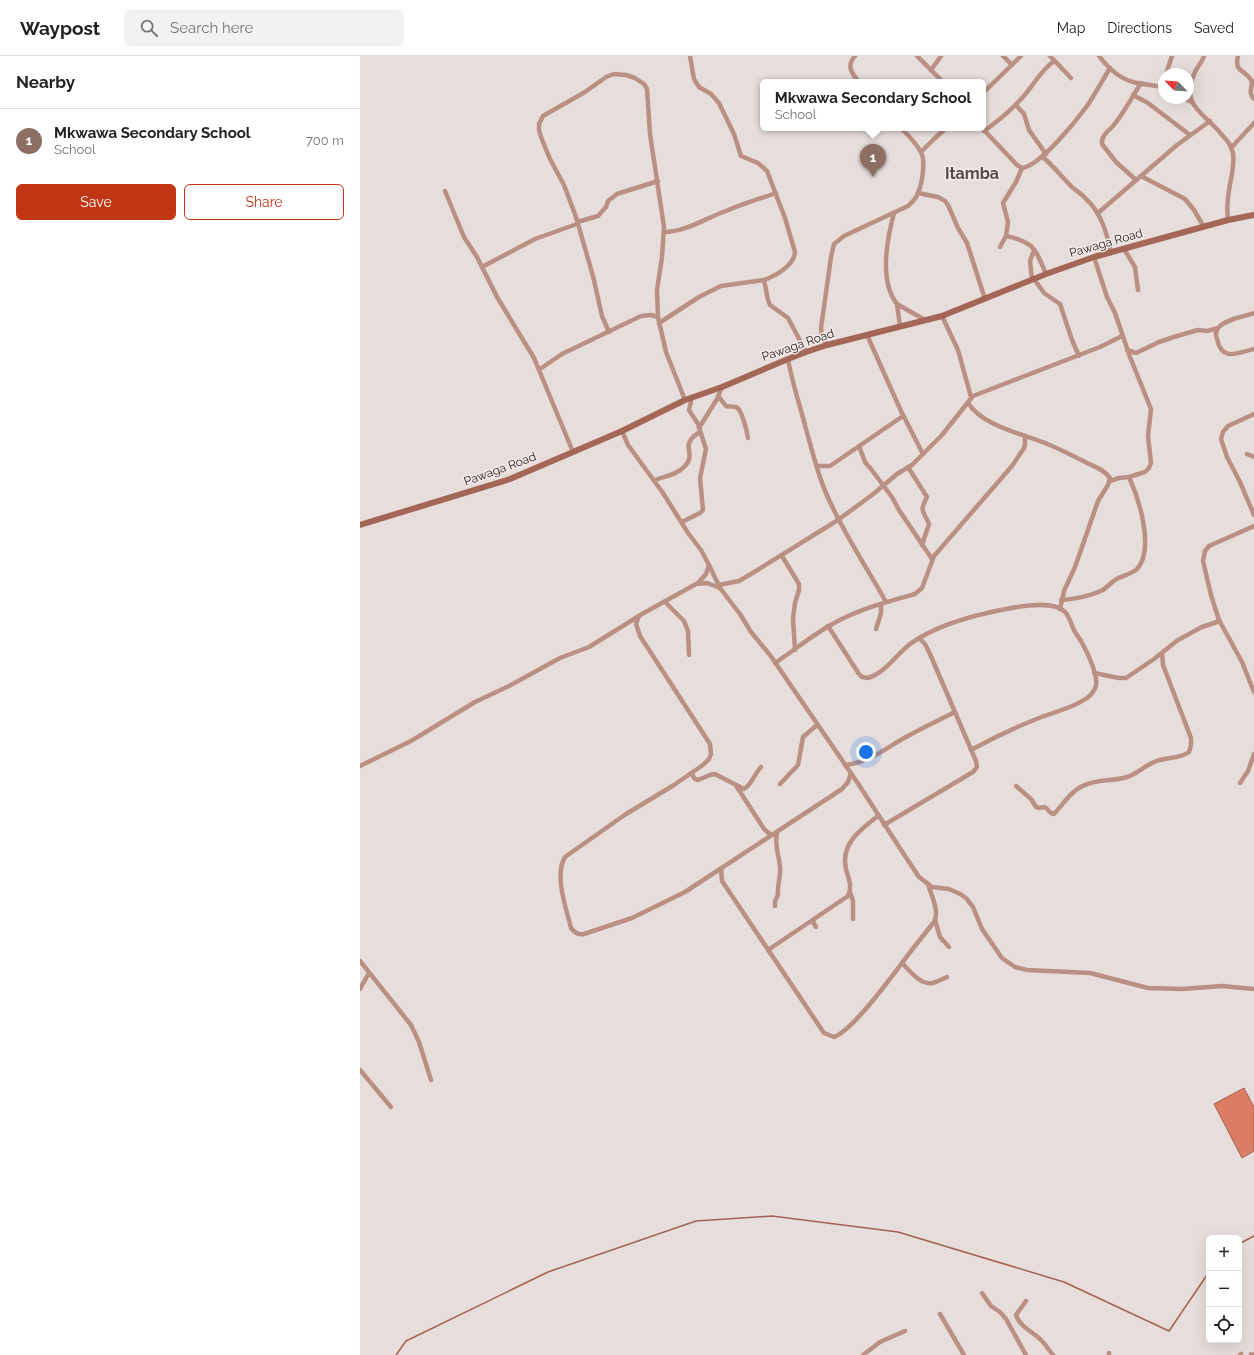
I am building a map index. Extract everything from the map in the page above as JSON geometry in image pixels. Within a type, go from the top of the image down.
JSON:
[{"type":"main road","name":"Pawaga Road","points":[[360,525],[510,479],[622,431],[684,400],[722,387],[788,358],[827,345],[942,316],[1033,279],[1094,257],[1228,220],[1254,215]]},
{"type":"street","points":[[659,323],[692,301],[721,286],[764,280],[784,269],[795,256],[787,224],[767,171],[758,163],[742,156],[734,134],[717,100],[711,94],[699,87],[694,80],[690,56]]},
{"type":"street","points":[[855,56],[850,63],[850,69],[856,79]]},
{"type":"street","points":[[917,56],[939,79]]},
{"type":"street","points":[[931,70],[941,56]]},
{"type":"street","points":[[1003,56],[1012,65]]},
{"type":"street","points":[[986,90],[1021,56]]},
{"type":"street","points":[[1050,56],[1071,78]]},
{"type":"street","points":[[1099,56],[1114,72],[1128,80],[1158,86]]},
{"type":"street","points":[[1168,68],[1172,56]]},
{"type":"street","points":[[1194,74],[1204,56]]},
{"type":"street","points":[[1238,56],[1236,64],[1238,68],[1252,81],[1250,92],[1251,96],[1254,98]]},
{"type":"street","points":[[986,127],[996,122],[1016,104],[1042,72],[1054,60]]},
{"type":"street","points":[[985,131],[1012,161],[1022,168],[1030,166],[1044,155],[1086,107],[1110,68]]},
{"type":"street","points":[[609,332],[602,316],[593,276],[564,185],[550,159],[538,130],[539,124],[544,116],[610,76],[617,74],[626,75],[644,84],[647,89],[650,134],[658,181],[664,232],[657,290],[658,317],[666,352],[684,400]]},
{"type":"street","points":[[1136,180],[1116,162],[1102,144],[1102,141],[1123,112],[1141,83]]},
{"type":"street","points":[[1133,95],[1148,103],[1190,135]]},
{"type":"street","points":[[1016,104],[1024,114],[1029,130],[1044,155],[1074,188],[1086,198],[1098,213],[1106,232],[1111,253]]},
{"type":"street","points":[[1193,104],[1220,132],[1232,148],[1233,163],[1227,206],[1228,220]]},
{"type":"street","points":[[1098,213],[1159,159],[1210,121]]},
{"type":"street","points":[[1232,148],[1254,123]]},
{"type":"street","points":[[827,345],[822,337],[821,328],[834,244],[844,236],[908,206],[918,193],[923,174],[923,159],[921,152],[904,131]]},
{"type":"street","points":[[921,152],[943,131]]},
{"type":"street","points":[[1000,247],[1006,236],[1008,222],[1003,205],[1022,168]]},
{"type":"street","points":[[1141,176],[1185,199],[1194,210],[1204,227]]},
{"type":"street","points":[[482,267],[535,239],[598,216],[606,207],[608,201],[616,194],[658,181]]},
{"type":"street","points":[[445,191],[464,237],[482,267],[497,297],[540,369],[573,452]]},
{"type":"street","points":[[664,232],[684,229],[726,211],[776,193]]},
{"type":"street","points":[[918,193],[938,197],[948,205],[958,228],[967,243],[985,299]]},
{"type":"street","points":[[894,213],[889,236],[886,267],[892,294],[897,304],[900,326]]},
{"type":"street","points":[[1006,236],[1018,238],[1030,244],[1046,274]]},
{"type":"street","points":[[1124,249],[1136,267],[1138,290]]},
{"type":"street","points":[[1034,250],[1030,261],[1033,279],[1044,293],[1060,304],[1079,356]]},
{"type":"street","points":[[1060,609],[1064,591],[1075,567],[1098,501],[1110,481],[1145,472],[1151,463],[1148,436],[1151,409],[1127,350],[1115,313],[1107,297],[1094,257]]},
{"type":"street","points":[[764,280],[770,305],[788,318],[806,352]]},
{"type":"street","points":[[897,304],[925,320]]},
{"type":"street","points":[[1127,350],[1136,353],[1176,336],[1198,330],[1207,331],[1218,328],[1224,324],[1254,313]]},
{"type":"street","points":[[540,369],[562,354],[641,316],[651,315],[658,317]]},
{"type":"street","points":[[942,316],[958,350],[971,397]]},
{"type":"street","points":[[1218,328],[1216,333],[1217,340],[1220,349],[1223,352],[1233,355],[1254,349]]},
{"type":"street","points":[[867,336],[903,416],[924,454]]},
{"type":"street","points":[[698,582],[720,586],[742,579],[782,556],[838,520],[924,454],[942,435],[971,397],[1079,356],[1122,336]]},
{"type":"street","points":[[788,358],[792,381],[816,466],[825,492],[838,520],[883,603],[876,629]]},
{"type":"street","points":[[655,480],[670,476],[685,467],[690,457],[689,442],[700,430],[722,387]]},
{"type":"street","points":[[718,396],[726,406],[736,407],[740,410],[748,438]]},
{"type":"street","points":[[682,522],[703,510],[700,478],[706,449],[700,430],[688,410],[692,397]]},
{"type":"street","points":[[968,402],[981,418],[1068,452],[1106,473],[1110,478],[1110,481]]},
{"type":"street","points":[[1254,414],[1228,426],[1223,432],[1221,439],[1227,457],[1240,482],[1254,515]]},
{"type":"street","points":[[816,466],[830,466],[903,416]]},
{"type":"street","points":[[622,431],[628,445],[655,480],[710,564],[720,586],[751,632],[770,655],[920,877],[932,887],[954,891],[966,898],[990,943],[1002,958],[1015,967],[1027,970],[1090,973],[1148,988],[1182,989],[1222,986],[1254,989]]},
{"type":"street","points":[[775,663],[828,626],[847,616],[883,603],[915,594],[919,591],[935,554],[1012,466],[1024,448],[1025,436]]},
{"type":"street","points":[[860,446],[864,462],[872,468],[932,559]]},
{"type":"street","points":[[1247,454],[1254,458]]},
{"type":"street","points":[[908,467],[927,497],[922,510],[929,524],[922,544]]},
{"type":"street","points":[[1061,600],[1074,599],[1104,589],[1115,581],[1136,570],[1141,562],[1145,546],[1141,506],[1129,477]]},
{"type":"street","points":[[1254,526],[1209,546],[1205,551],[1203,561],[1206,576],[1220,621],[1245,668],[1254,692]]},
{"type":"street","points":[[782,556],[799,584],[793,618],[795,650]]},
{"type":"street","points":[[360,766],[411,741],[475,702],[509,686],[560,658],[589,647],[698,582],[706,574],[710,564]]},
{"type":"street","points":[[665,602],[684,621],[688,631],[689,655]]},
{"type":"street","points":[[828,626],[858,674],[868,678],[880,672],[910,644],[931,631],[946,625],[1000,610],[1038,605],[1060,609],[1066,613],[1089,658],[1094,673],[1096,686],[1093,693],[1075,705],[1023,725],[971,750]]},
{"type":"street","points":[[640,616],[636,624],[640,636],[710,744],[711,750],[709,759],[691,773],[626,814],[565,856],[561,863],[560,872],[564,901],[571,928],[575,933],[579,935],[584,934],[632,918],[685,892],[842,789],[848,782],[851,773]]},
{"type":"street","points":[[1094,673],[1126,678],[1178,640],[1202,627],[1220,621]]},
{"type":"street","points":[[884,825],[975,771],[976,764],[971,750],[930,654],[925,644],[920,639]]},
{"type":"street","points":[[1016,786],[1031,799],[1036,807],[1045,807],[1054,814],[1065,800],[1080,786],[1098,781],[1128,777],[1152,763],[1160,760],[1177,758],[1189,752],[1192,745],[1191,738],[1166,674],[1163,665],[1162,653]]},
{"type":"street","points":[[845,765],[865,760],[955,712]]},
{"type":"street","points":[[780,784],[798,765],[803,736],[817,725]]},
{"type":"street","points":[[1240,783],[1248,771],[1254,754]]},
{"type":"street","points":[[691,773],[695,779],[698,780],[715,774],[742,789],[746,788],[761,767]]},
{"type":"street","points":[[737,787],[764,829],[771,835]]},
{"type":"street","points":[[853,919],[853,901],[850,892],[850,880],[846,867],[846,852],[852,838],[878,816]]},
{"type":"street","points":[[775,906],[775,901],[778,897],[780,872],[775,844],[777,832]]},
{"type":"street","points":[[721,869],[722,881],[768,950],[824,1033],[834,1037],[838,1036],[848,1028],[886,984],[935,920]]},
{"type":"street","points":[[928,884],[936,913],[935,920],[940,936],[949,947]]},
{"type":"street","points":[[768,950],[847,898],[850,892]]},
{"type":"street","points":[[814,919],[813,922],[816,927]]},
{"type":"street","points":[[360,961],[411,1025],[431,1080]]},
{"type":"street","points":[[902,963],[915,976],[926,982],[932,983],[947,977]]},
{"type":"street","points":[[360,989],[369,973]]},
{"type":"street","points":[[360,1070],[391,1107]]},
{"type":"street","points":[[982,1294],[991,1306],[1000,1312],[1006,1319],[1026,1355]]},
{"type":"street","points":[[1026,1301],[1016,1314],[1018,1319],[1025,1328],[1040,1339],[1053,1355]]},
{"type":"street","points":[[940,1314],[964,1355]]},
{"type":"street","points":[[863,1355],[880,1342],[905,1330]]},
{"type":"shaded area","points":[[1244,1088],[1254,1107],[1254,1151],[1242,1158],[1214,1104]]},
{"type":"waterway","points":[[396,1355],[406,1341],[548,1272],[696,1221],[772,1216],[898,1232],[1064,1282],[1169,1331],[1206,1276]]},
{"type":"waterway","points":[[1242,1242],[1254,1236]]},
{"type":"place","name":"Mkwawa Secondary School","points":[[873,177]]},
{"type":"district","name":"Itamba","points":[[972,173]]}]
